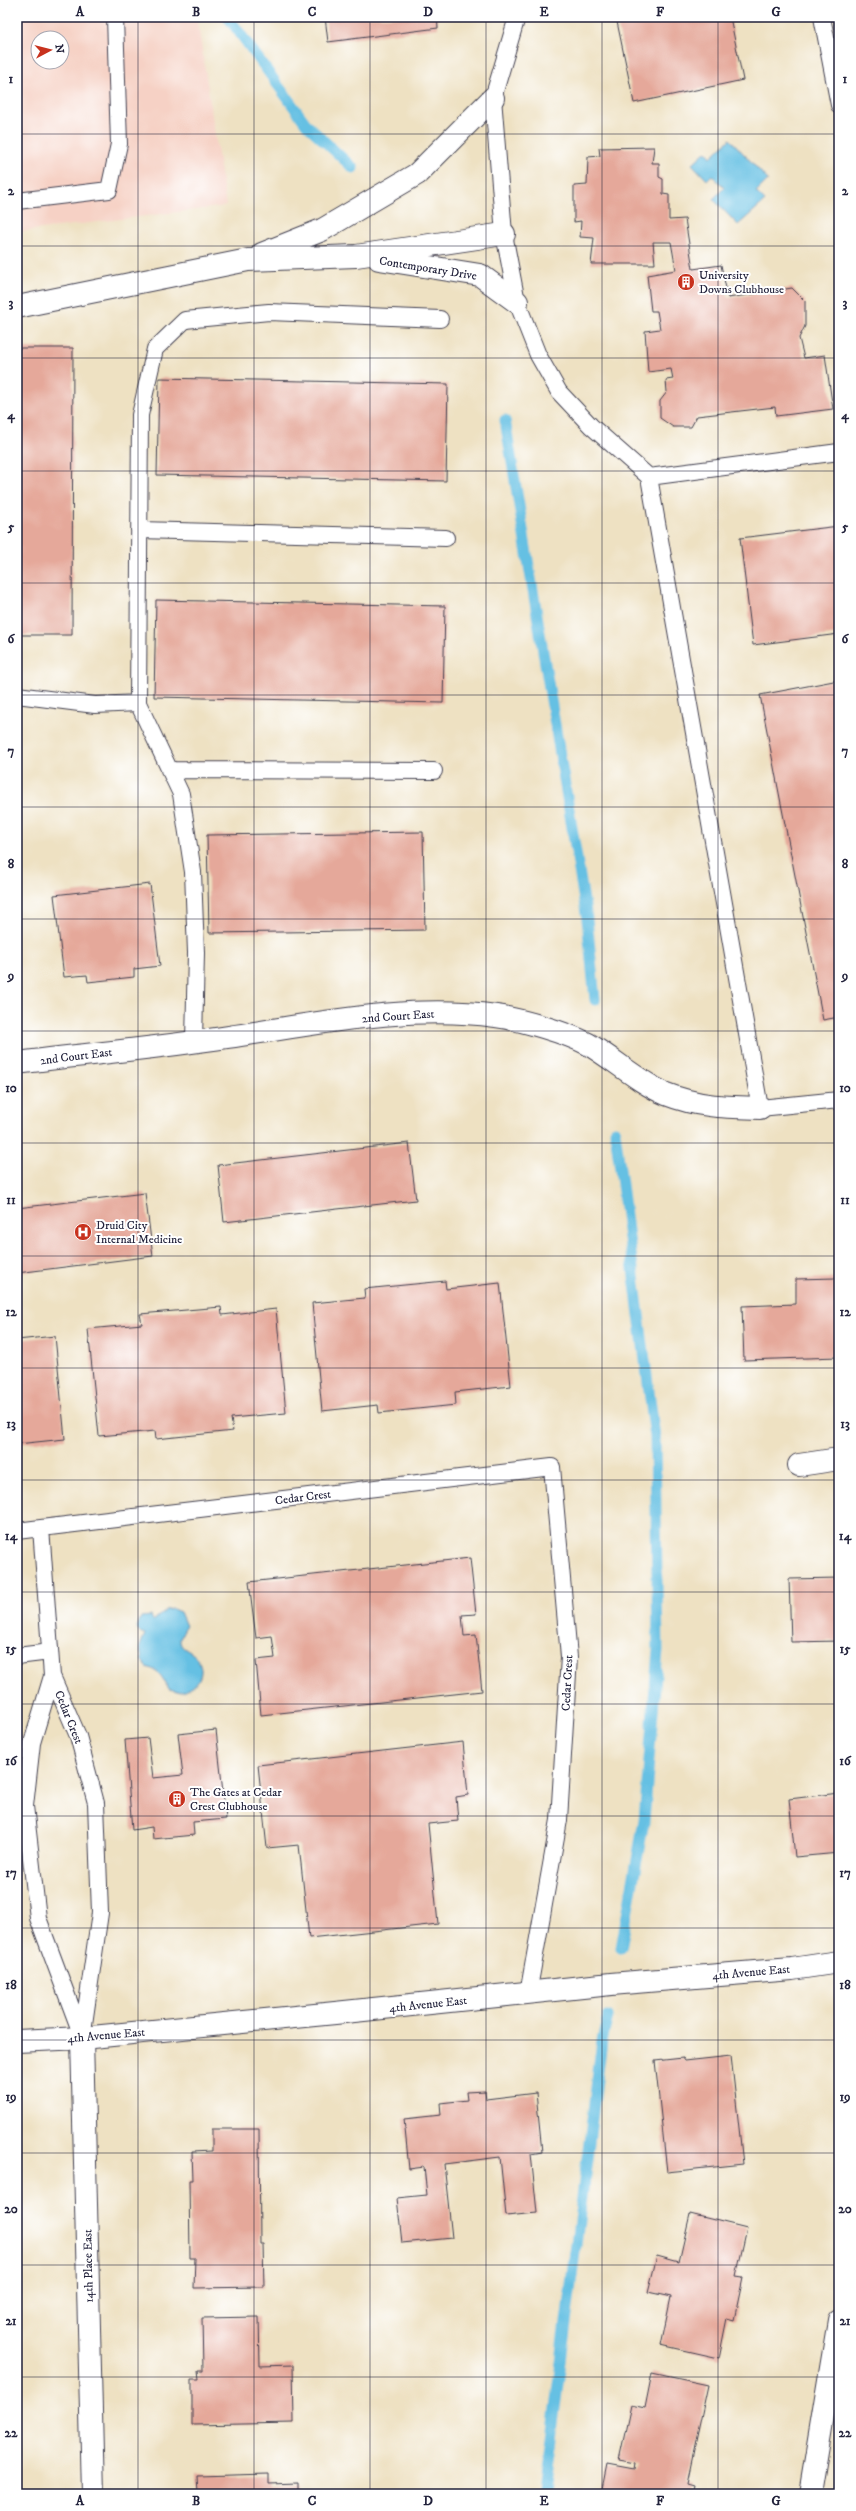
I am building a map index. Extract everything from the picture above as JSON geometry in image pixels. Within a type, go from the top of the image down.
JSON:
[{"type":"street","points":[[248,260],[322,230],[417,174],[493,98]]},
{"type":"street","points":[[17,307],[248,260],[356,256],[504,234]]},
{"type":"street","name":"Contemporary Drive","points":[[356,256],[480,275],[517,302]]},
{"type":"street","name":"2nd Court East","points":[[17,1063],[194,1041],[318,1023],[406,1013],[452,1012],[498,1016],[542,1028],[587,1043],[664,1093],[705,1106],[760,1108]]},
{"type":"street","points":[[799,1465],[839,1459]]},
{"type":"street","name":"4th Avenue East","points":[[17,2041],[82,2038],[528,1994],[611,1984],[792,1969],[839,1962]]},
{"type":"street","name":"14th Place East","points":[[82,2038],[93,2494]]},
{"type":"street","points":[[810,2494],[839,2320]]},
{"type":"lane","points":[[17,201],[109,190],[119,144],[115,17]]},
{"type":"lane","points":[[517,17],[493,98],[504,234],[517,302],[538,355],[559,392],[591,426],[649,477],[760,1108],[839,1100]]},
{"type":"lane","points":[[822,17],[839,105]]},
{"type":"lane","points":[[194,1041],[196,953],[193,872],[181,794],[138,703],[140,415],[155,349],[185,320],[269,312],[440,319]]},
{"type":"lane","points":[[649,477],[839,452]]},
{"type":"lane","points":[[139,530],[446,538]]},
{"type":"lane","points":[[17,695],[95,705],[138,703]]},
{"type":"lane","points":[[169,770],[434,771]]},
{"type":"lane","name":"Cedar Crest","points":[[82,2038],[100,1913],[96,1803],[78,1736],[52,1676],[41,1528],[552,1467],[569,1657],[559,1820],[528,1994]]},
{"type":"lane","points":[[17,1531],[41,1528]]},
{"type":"lane","points":[[17,1656],[50,1652]]},
{"type":"lane","points":[[52,1676],[32,1743],[25,1806],[38,1918],[82,2038]]},
{"type":"shaded area","points":[[17,17],[197,17],[226,206],[17,232]]},
{"type":"water","points":[[730,139],[768,180],[756,192],[765,201],[738,225],[713,199],[724,188],[712,175],[707,180],[692,164],[706,151],[711,157]]},
{"type":"water","points":[[173,1609],[180,1612],[186,1626],[180,1643],[196,1657],[201,1668],[201,1674],[196,1684],[181,1692],[169,1689],[157,1671],[147,1667],[142,1661],[140,1646],[145,1634],[139,1632],[137,1627],[141,1617],[151,1616],[153,1621],[166,1610]]},
{"type":"building","points":[[325,17],[437,17],[438,28],[328,42]]},
{"type":"building","points":[[616,17],[730,17],[743,80],[634,103]]},
{"type":"building","name":"University Downs Clubhouse","points":[[654,147],[652,163],[659,163],[659,177],[663,179],[663,194],[669,195],[669,220],[685,219],[693,269],[721,265],[728,298],[792,288],[805,301],[805,326],[799,338],[804,358],[825,355],[833,409],[776,416],[775,407],[697,416],[691,427],[673,427],[660,418],[660,401],[667,392],[666,380],[673,379],[671,369],[648,372],[645,331],[660,329],[657,311],[651,311],[647,275],[676,270],[671,242],[653,242],[655,264],[591,264],[594,238],[580,237],[581,221],[574,222],[574,186],[587,185],[588,157],[600,156],[599,148]]},
{"type":"building","points":[[17,348],[73,348],[72,635],[17,635]]},
{"type":"building","points":[[159,378],[448,384],[446,481],[157,475]]},
{"type":"building","points":[[839,526],[839,634],[753,645],[740,538]]},
{"type":"building","points":[[156,600],[445,606],[443,703],[154,697]]},
{"type":"building","points":[[839,680],[839,1017],[823,1020],[760,695]]},
{"type":"building","points":[[423,832],[425,930],[209,933],[207,835]]},
{"type":"building","points":[[150,884],[160,966],[134,969],[134,977],[88,982],[87,975],[64,977],[54,895]]},
{"type":"building","points":[[409,1143],[416,1200],[224,1222],[218,1165]]},
{"type":"building","name":"Druid City Internal Medicine","points":[[145,1193],[153,1256],[17,1273],[17,1208]]},
{"type":"building","points":[[836,1278],[839,1302],[839,1357],[744,1360],[742,1306],[796,1304],[796,1279]]},
{"type":"building","points":[[445,1281],[446,1289],[500,1283],[511,1386],[455,1392],[456,1405],[379,1413],[378,1405],[322,1411],[312,1303],[365,1298],[364,1289]]},
{"type":"building","points":[[221,1307],[222,1315],[276,1309],[286,1413],[231,1418],[233,1431],[156,1439],[155,1431],[99,1436],[88,1329],[142,1324],[140,1314]]},
{"type":"building","points":[[55,1336],[65,1439],[17,1444],[17,1340]]},
{"type":"building","points":[[470,1558],[476,1614],[462,1615],[464,1636],[476,1635],[482,1691],[261,1715],[256,1660],[275,1658],[272,1636],[256,1638],[249,1582]]},
{"type":"building","points":[[839,1578],[839,1641],[791,1642],[789,1579]]},
{"type":"building","name":"The Gates at Cedar Crest Clubhouse","points":[[216,1730],[226,1819],[193,1822],[194,1835],[153,1839],[152,1827],[132,1830],[125,1740],[148,1738],[153,1778],[183,1775],[178,1734]]},
{"type":"building","points":[[463,1742],[468,1795],[456,1797],[458,1821],[428,1824],[438,1924],[309,1938],[299,1845],[267,1848],[258,1765]]},
{"type":"building","points":[[839,1793],[839,1853],[795,1857],[789,1799]]},
{"type":"building","points":[[731,2056],[743,2164],[667,2172],[655,2061],[683,2058],[685,2061]]},
{"type":"building","points":[[485,2091],[486,2099],[536,2093],[542,2152],[531,2154],[537,2213],[506,2216],[500,2157],[444,2164],[452,2238],[402,2243],[397,2198],[427,2195],[424,2167],[409,2169],[404,2119],[441,2115],[440,2103],[467,2100],[466,2092]]},
{"type":"building","points":[[212,2129],[259,2129],[260,2244],[263,2244],[264,2287],[194,2288],[195,2258],[190,2258],[189,2180],[193,2180],[192,2152],[212,2151]]},
{"type":"building","points":[[690,2214],[747,2228],[736,2277],[743,2278],[734,2320],[727,2318],[719,2358],[661,2345],[671,2297],[648,2292],[657,2256],[679,2262]]},
{"type":"building","points":[[259,2317],[260,2366],[293,2365],[294,2423],[192,2425],[192,2379],[199,2379],[198,2370],[203,2370],[202,2318]]},
{"type":"building","points":[[652,2373],[708,2385],[687,2483],[694,2485],[692,2494],[601,2494],[607,2464],[634,2469],[635,2463],[619,2460],[631,2405],[645,2408]]},
{"type":"building","points":[[269,2474],[269,2484],[298,2483],[298,2494],[198,2494],[197,2476]]},
{"type":"waterway","points":[[228,17],[307,125],[353,168]]},
{"type":"waterway","points":[[505,420],[587,919],[595,1000]]},
{"type":"waterway","points":[[615,1131],[655,1437],[658,1650],[644,1821],[621,1948]]},
{"type":"waterway","points":[[544,2494],[602,2041],[608,2016]]},
{"type":"place","name":"University Downs Clubhouse","points":[[686,282]]},
{"type":"place","name":"Druid City Internal Medicine","points":[[83,1232]]},
{"type":"place","name":"The Gates at Cedar Crest Clubhouse","points":[[177,1799]]}]
